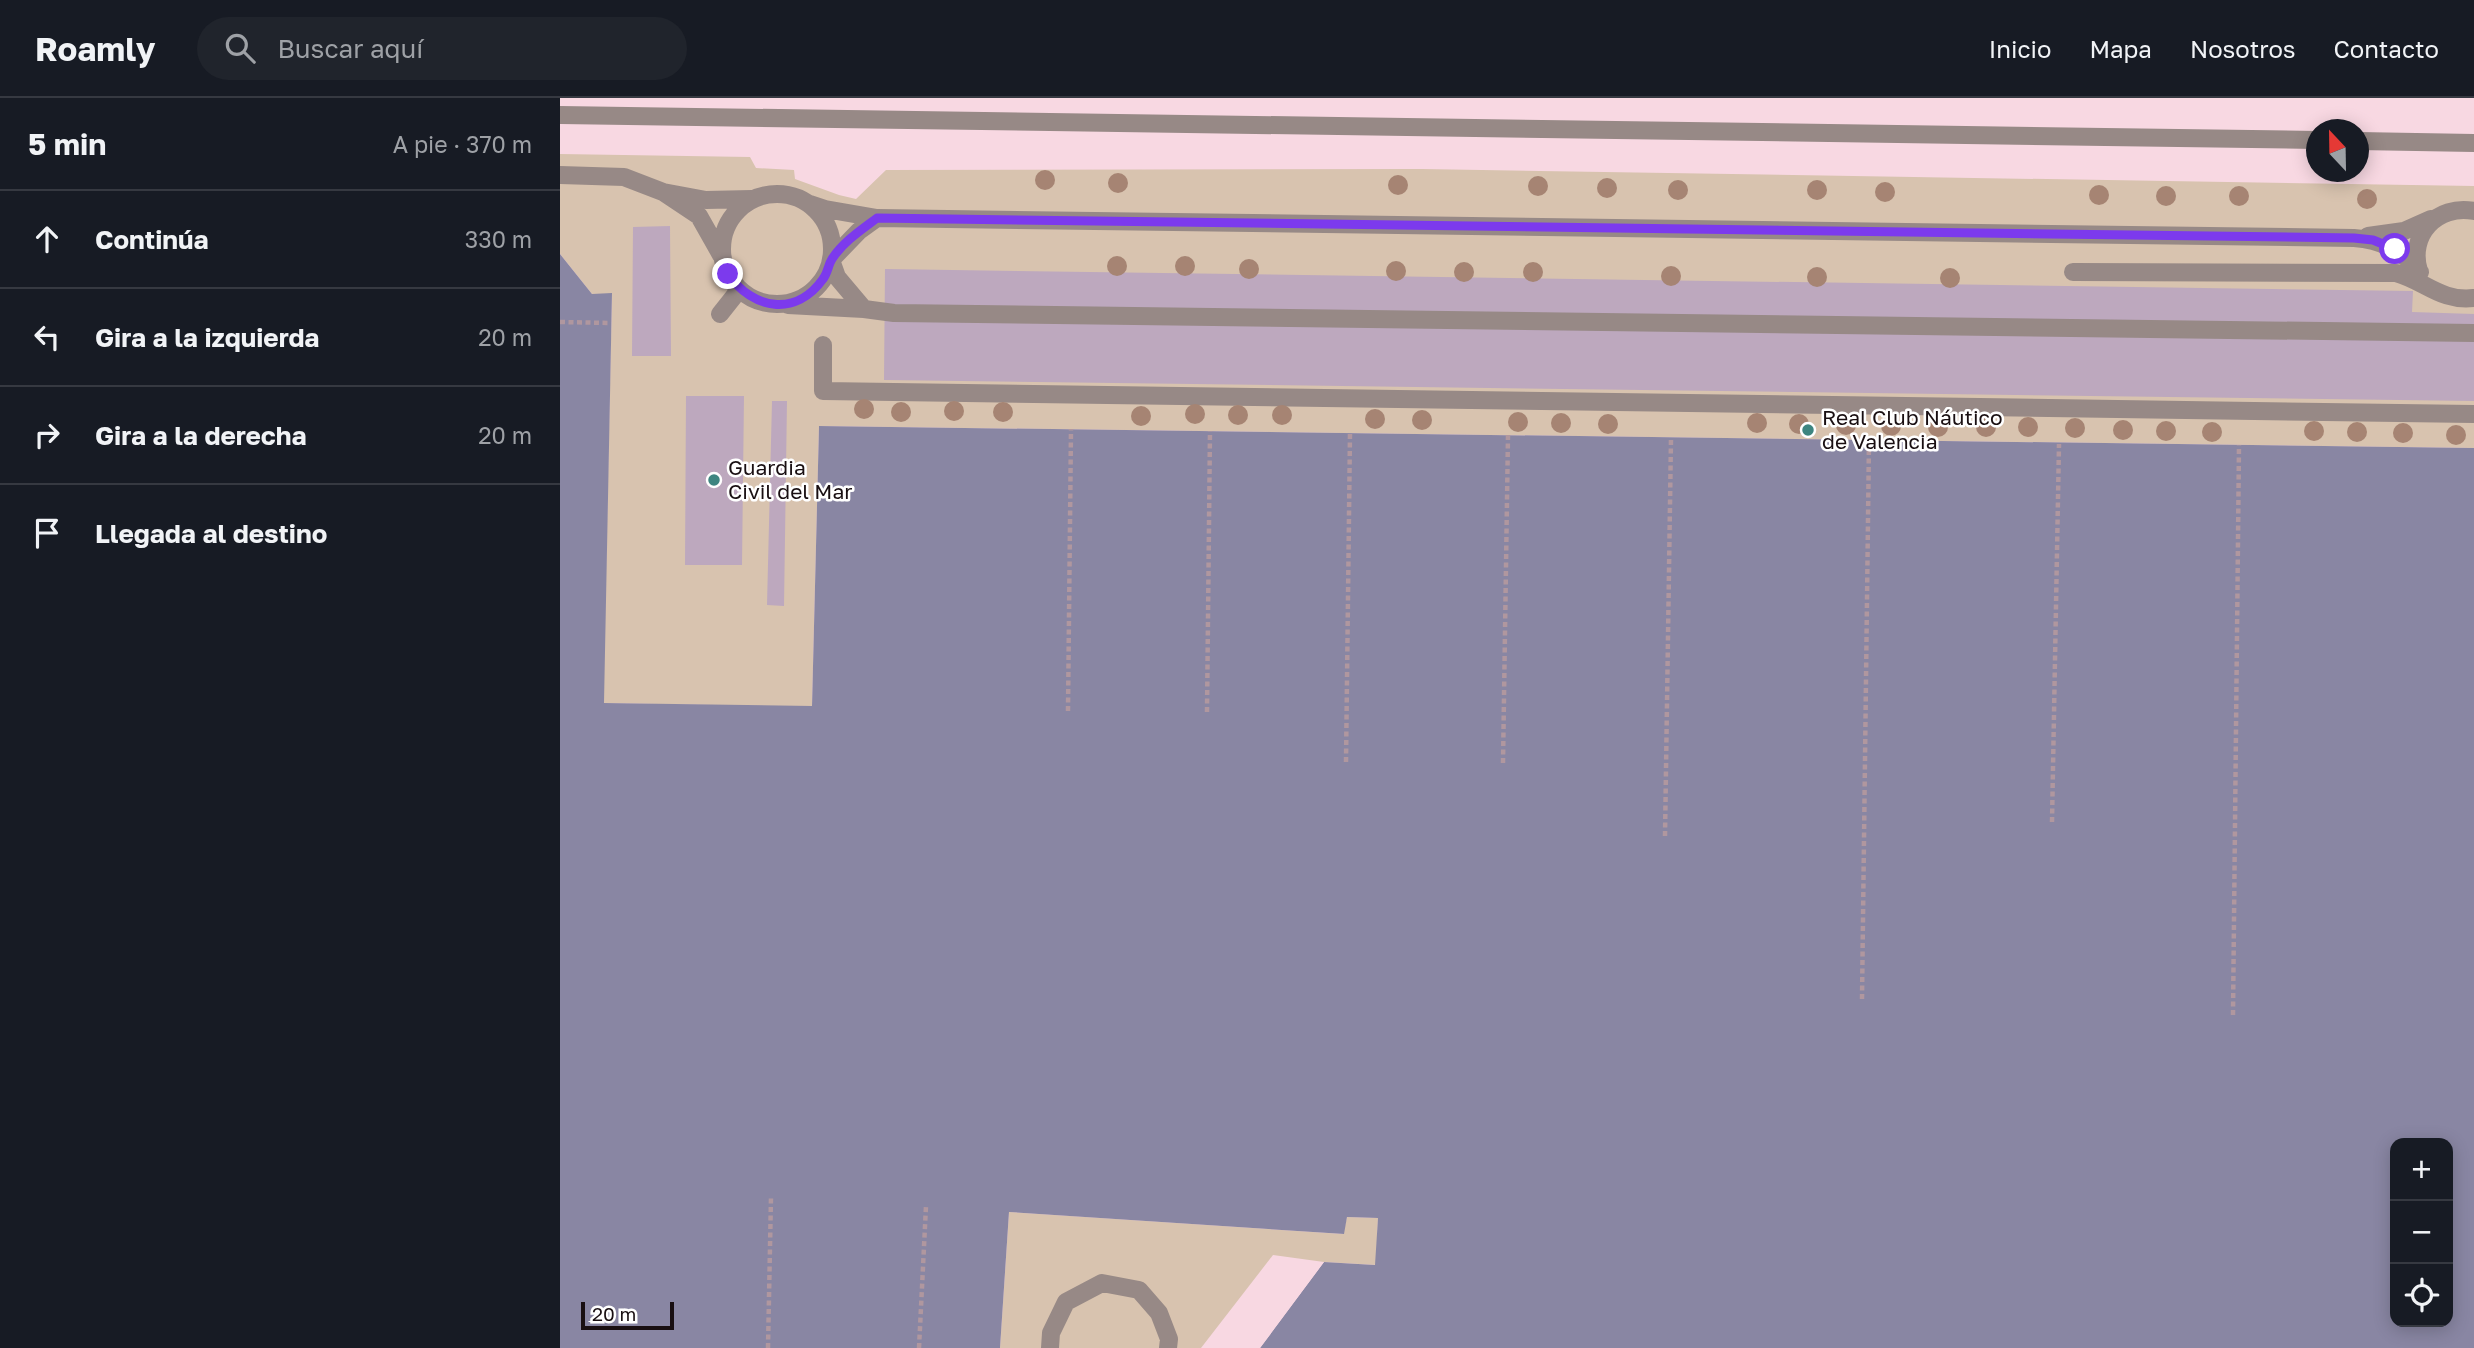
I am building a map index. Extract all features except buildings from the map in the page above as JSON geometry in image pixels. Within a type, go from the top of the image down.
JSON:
[{"type":"street","points":[[560,115],[2306,141]]},
{"type":"street","points":[[2369,141],[2474,143]]},
{"type":"street","points":[[560,175],[624,177],[663,192],[706,200],[752,199],[771,194],[790,195],[825,209],[877,218],[2354,238],[2373,240],[2409,258],[2431,288]]},
{"type":"street","points":[[663,192],[698,216],[722,257],[728,274],[739,290],[751,298],[766,303],[894,313],[2474,333]]},
{"type":"street","points":[[722,257],[722,239],[728,223],[738,209],[752,199]]},
{"type":"street","points":[[781,304],[799,300],[814,290],[825,277],[831,260],[832,243],[828,227],[820,213],[807,202]]},
{"type":"street","points":[[2354,238],[2404,230],[2442,213],[2474,211]]},
{"type":"street","points":[[2420,272],[2417,247],[2421,233],[2442,213]]},
{"type":"street","points":[[831,260],[859,231],[877,218]]},
{"type":"street","points":[[831,260],[837,277],[863,309]]},
{"type":"street","points":[[2073,271],[2368,271],[2411,277],[2444,296],[2474,298]]},
{"type":"street","points":[[720,314],[739,290]]},
{"type":"street","points":[[823,345],[823,391],[2474,414]]},
{"type":"street","points":[[1050,1348],[1051,1333],[1066,1302],[1102,1283],[1139,1290],[1159,1313],[1169,1339],[1168,1348]]},
{"type":"path","points":[[560,322],[611,323]]},
{"type":"path","points":[[1068,711],[1071,429]]},
{"type":"path","points":[[1207,712],[1210,431]]},
{"type":"path","points":[[1346,762],[1350,433]]},
{"type":"path","points":[[1503,763],[1508,435]]},
{"type":"path","points":[[1665,836],[1671,438]]},
{"type":"path","points":[[1862,999],[1869,440]]},
{"type":"path","points":[[2052,822],[2059,444]]},
{"type":"path","points":[[2233,1014],[2239,445]]},
{"type":"path","points":[[768,1348],[771,1197]]},
{"type":"path","points":[[919,1348],[926,1206]]},
{"type":"shaded area","name":"Real Club Náutico de Valencia","points":[[560,154],[750,157],[756,168],[794,170],[795,179],[856,199],[886,170],[1422,169],[2474,186],[2474,448],[819,426],[812,707],[603,703],[612,294],[592,294],[560,254]]},
{"type":"shaded area","points":[[560,254],[592,294],[612,293],[604,703],[812,706],[819,426],[2474,448],[2474,1348],[1260,1348],[1324,1262],[1375,1265],[1378,1218],[1347,1217],[1344,1234],[1009,1212],[1000,1348],[560,1348]]},
{"type":"shaded area","points":[[1009,1212],[1343,1234],[1347,1217],[1378,1218],[1376,1265],[1273,1255],[1201,1348],[1000,1348]]},
{"type":"pier","points":[[1320,1262],[1324,1262],[1260,1348],[1257,1348]]},
{"type":"place","name":"Real Club Náutico de Valencia","points":[[1808,430]]},
{"type":"place","name":"Guardia Civil del Mar","points":[[714,480]]},
{"type":"route","points":[[728,274],[739,290],[751,298],[781,304],[799,300],[814,290],[825,277],[831,260],[846,244],[877,218],[2354,238],[2373,240],[2395,249]]}]
